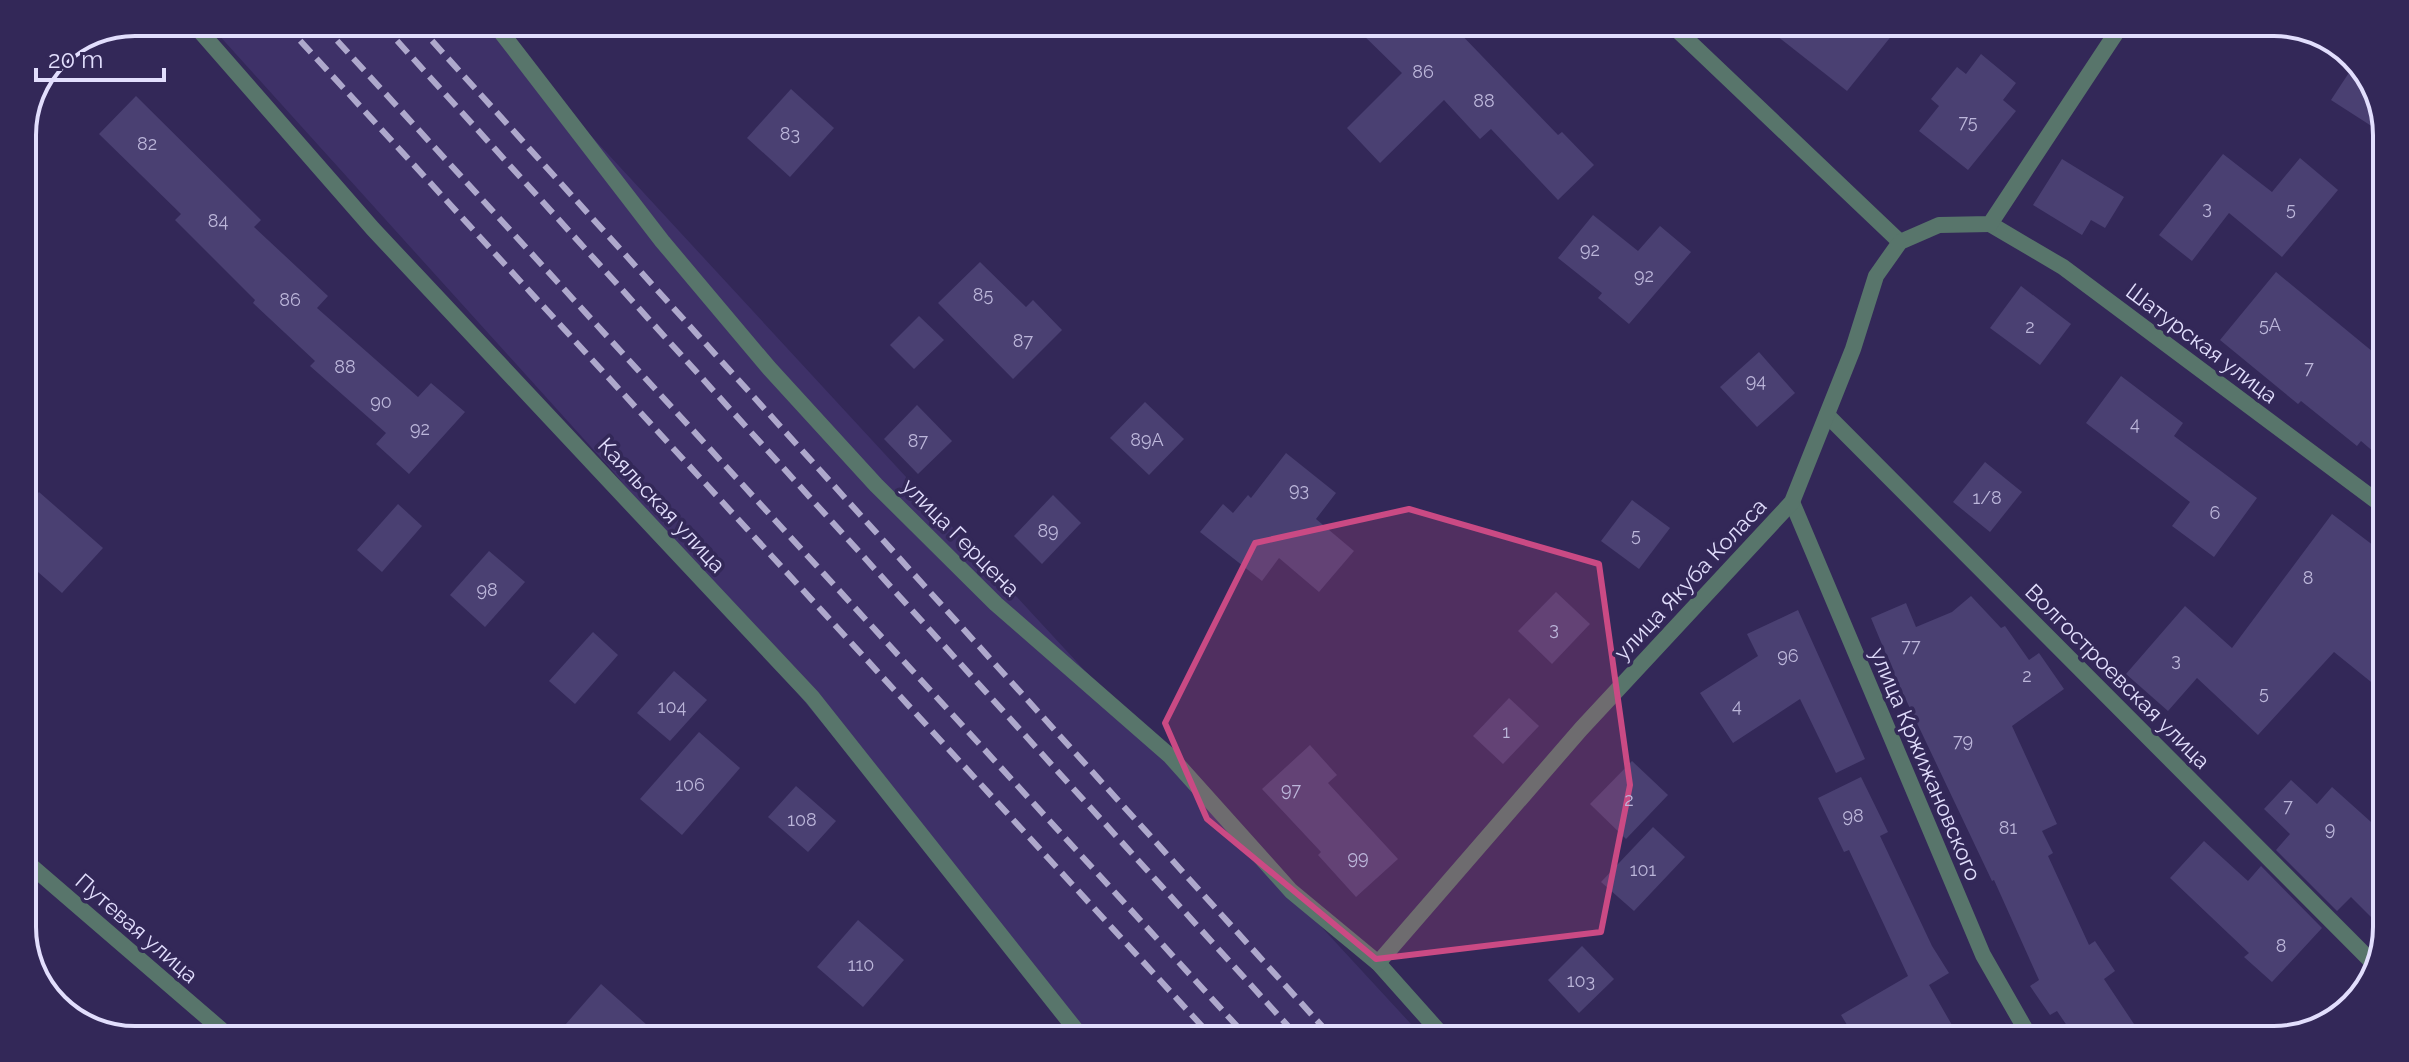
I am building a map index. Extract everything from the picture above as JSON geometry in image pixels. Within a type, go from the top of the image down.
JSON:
[{"type":"street","name":"Каяльская улица","points":[[204,36],[373,229],[812,697],[1073,1026]]},
{"type":"street","name":"улица Герцена","points":[[504,36],[662,241],[769,368],[876,485],[996,604],[1170,756],[1291,891],[1378,963],[1434,1026]]},
{"type":"street","points":[[1683,36],[1900,242],[1939,225],[1990,224],[2114,36]]},
{"type":"street","name":"Шатурская улица","points":[[1990,224],[2063,267],[2373,499]]},
{"type":"street","name":"улица Якуба Коласа","points":[[1378,963],[1581,729],[1792,502],[1853,349],[1876,276],[1900,242]]},
{"type":"street","name":"Волгостроевская улица","points":[[1827,415],[2367,957]]},
{"type":"street","name":"улица Кржижановского","points":[[1792,502],[1983,955],[2024,1026]]},
{"type":"street","name":"Путевая улица","points":[[36,870],[217,1026]]},
{"type":"highlighted area","points":[[1409,509],[1599,564],[1630,785],[1601,932],[1376,959],[1207,819],[1165,723],[1255,543]]},
{"type":"shaded area","points":[[220,36],[499,36],[1413,1026],[1075,1026],[610,468]]},
{"type":"building","points":[[1364,36],[1463,36],[1558,135],[1562,132],[1594,165],[1558,200],[1491,129],[1480,139],[1444,100],[1380,163],[1347,128],[1402,73]]},
{"type":"building","points":[[1777,36],[1891,36],[1847,91]]},
{"type":"building","points":[[1981,54],[2016,83],[2003,100],[2016,111],[1968,170],[1919,131],[1939,106],[1931,99],[1957,67],[1966,74]]},
{"type":"building","points":[[2350,72],[2363,91],[2373,127],[2331,100]]},
{"type":"building","points":[[791,89],[834,128],[790,177],[747,138]]},
{"type":"building","points":[[136,96],[261,220],[254,227],[328,296],[317,308],[418,397],[431,383],[465,412],[409,474],[376,444],[386,433],[310,366],[315,361],[253,303],[255,300],[175,220],[181,214],[99,134]]},
{"type":"building","points":[[2223,154],[2272,192],[2300,158],[2338,190],[2282,257],[2229,213],[2192,261],[2159,235]]},
{"type":"building","points":[[2062,159],[2124,197],[2105,228],[2091,220],[2082,235],[2033,205]]},
{"type":"building","points":[[1593,215],[1638,251],[1660,226],[1691,252],[1629,324],[1598,298],[1602,293],[1558,258]]},
{"type":"building","points":[[980,262],[1026,307],[1033,300],[1062,330],[1013,379],[938,303]]},
{"type":"building","points":[[2276,272],[2373,352],[2373,451],[2361,441],[2357,446],[2301,401],[2298,404],[2220,340]]},
{"type":"building","points":[[2021,286],[2071,324],[2040,365],[1990,328]]},
{"type":"building","points":[[919,316],[944,340],[914,369],[890,345]]},
{"type":"building","points":[[1759,352],[1795,393],[1757,427],[1720,387]]},
{"type":"building","points":[[2121,376],[2183,423],[2174,436],[2257,498],[2214,557],[2172,526],[2190,502],[2086,423]]},
{"type":"building","points":[[1145,402],[1184,439],[1149,475],[1110,438]]},
{"type":"building","points":[[917,405],[952,441],[918,474],[884,439]]},
{"type":"building","points":[[1286,453],[1336,493],[1316,519],[1354,551],[1319,592],[1279,558],[1262,581],[1200,532],[1223,504],[1233,513],[1248,495],[1251,498]]},
{"type":"building","points":[[1985,462],[2022,492],[1990,532],[1953,502]]},
{"type":"building","points":[[39,492],[103,548],[62,593],[36,570],[36,496]]},
{"type":"building","points":[[1053,495],[1081,523],[1042,564],[1014,536]]},
{"type":"building","points":[[1632,500],[1670,528],[1639,569],[1601,541]]},
{"type":"building","points":[[398,504],[422,526],[382,572],[357,550]]},
{"type":"building","points":[[2332,514],[2373,545],[2373,684],[2334,652],[2258,735],[2197,678],[2168,711],[2126,674],[2185,606],[2232,648]]},
{"type":"building","points":[[489,551],[525,582],[485,627],[450,595]]},
{"type":"building","points":[[1556,592],[1590,624],[1552,664],[1518,631]]},
{"type":"building","points":[[1971,596],[2001,628],[2005,626],[2029,660],[2039,653],[2064,689],[2012,726],[2057,824],[2042,831],[2053,853],[2048,856],[2089,945],[2095,941],[2115,971],[2104,979],[2135,1026],[2067,1026],[2057,1011],[2050,1015],[2030,986],[2039,980],[1898,683],[1871,618],[1906,603],[1916,627],[1952,612]]},
{"type":"building","points":[[1798,610],[1865,759],[1836,773],[1800,699],[1733,743],[1700,693],[1758,656],[1747,634]]},
{"type":"building","points":[[593,632],[618,655],[575,704],[549,681]]},
{"type":"building","points":[[674,671],[707,700],[670,741],[637,713]]},
{"type":"building","points":[[1509,698],[1539,726],[1503,764],[1473,736]]},
{"type":"building","points":[[699,732],[740,768],[682,835],[640,799]]},
{"type":"building","points":[[1310,745],[1337,775],[1328,783],[1398,859],[1356,897],[1318,855],[1321,852],[1262,789]]},
{"type":"building","points":[[1632,761],[1668,795],[1626,839],[1590,804]]},
{"type":"building","points":[[1861,777],[1888,832],[1880,836],[1932,946],[1949,973],[1929,985],[1953,1026],[1848,1026],[1841,1015],[1908,976],[1849,850],[1844,852],[1818,798]]},
{"type":"building","points":[[2291,780],[2317,804],[2332,787],[2373,824],[2373,919],[2351,897],[2337,911],[2276,850],[2290,834],[2264,809]]},
{"type":"building","points":[[796,786],[836,821],[808,852],[768,817]]},
{"type":"building","points":[[1653,827],[1685,857],[1634,911],[1601,882]]},
{"type":"building","points":[[2204,841],[2248,881],[2261,866],[2322,928],[2272,982],[2244,957],[2249,953],[2170,878]]},
{"type":"building","points":[[858,920],[904,960],[863,1007],[817,967]]},
{"type":"building","points":[[1582,946],[1614,979],[1579,1013],[1548,980]]},
{"type":"building","points":[[601,984],[648,1026],[564,1026]]},
{"type":"railway","points":[[296,36],[1202,1026]]},
{"type":"railway","points":[[333,36],[1237,1026]]},
{"type":"railway","points":[[393,36],[1288,1026]]},
{"type":"railway","points":[[428,36],[1322,1026]]}]
